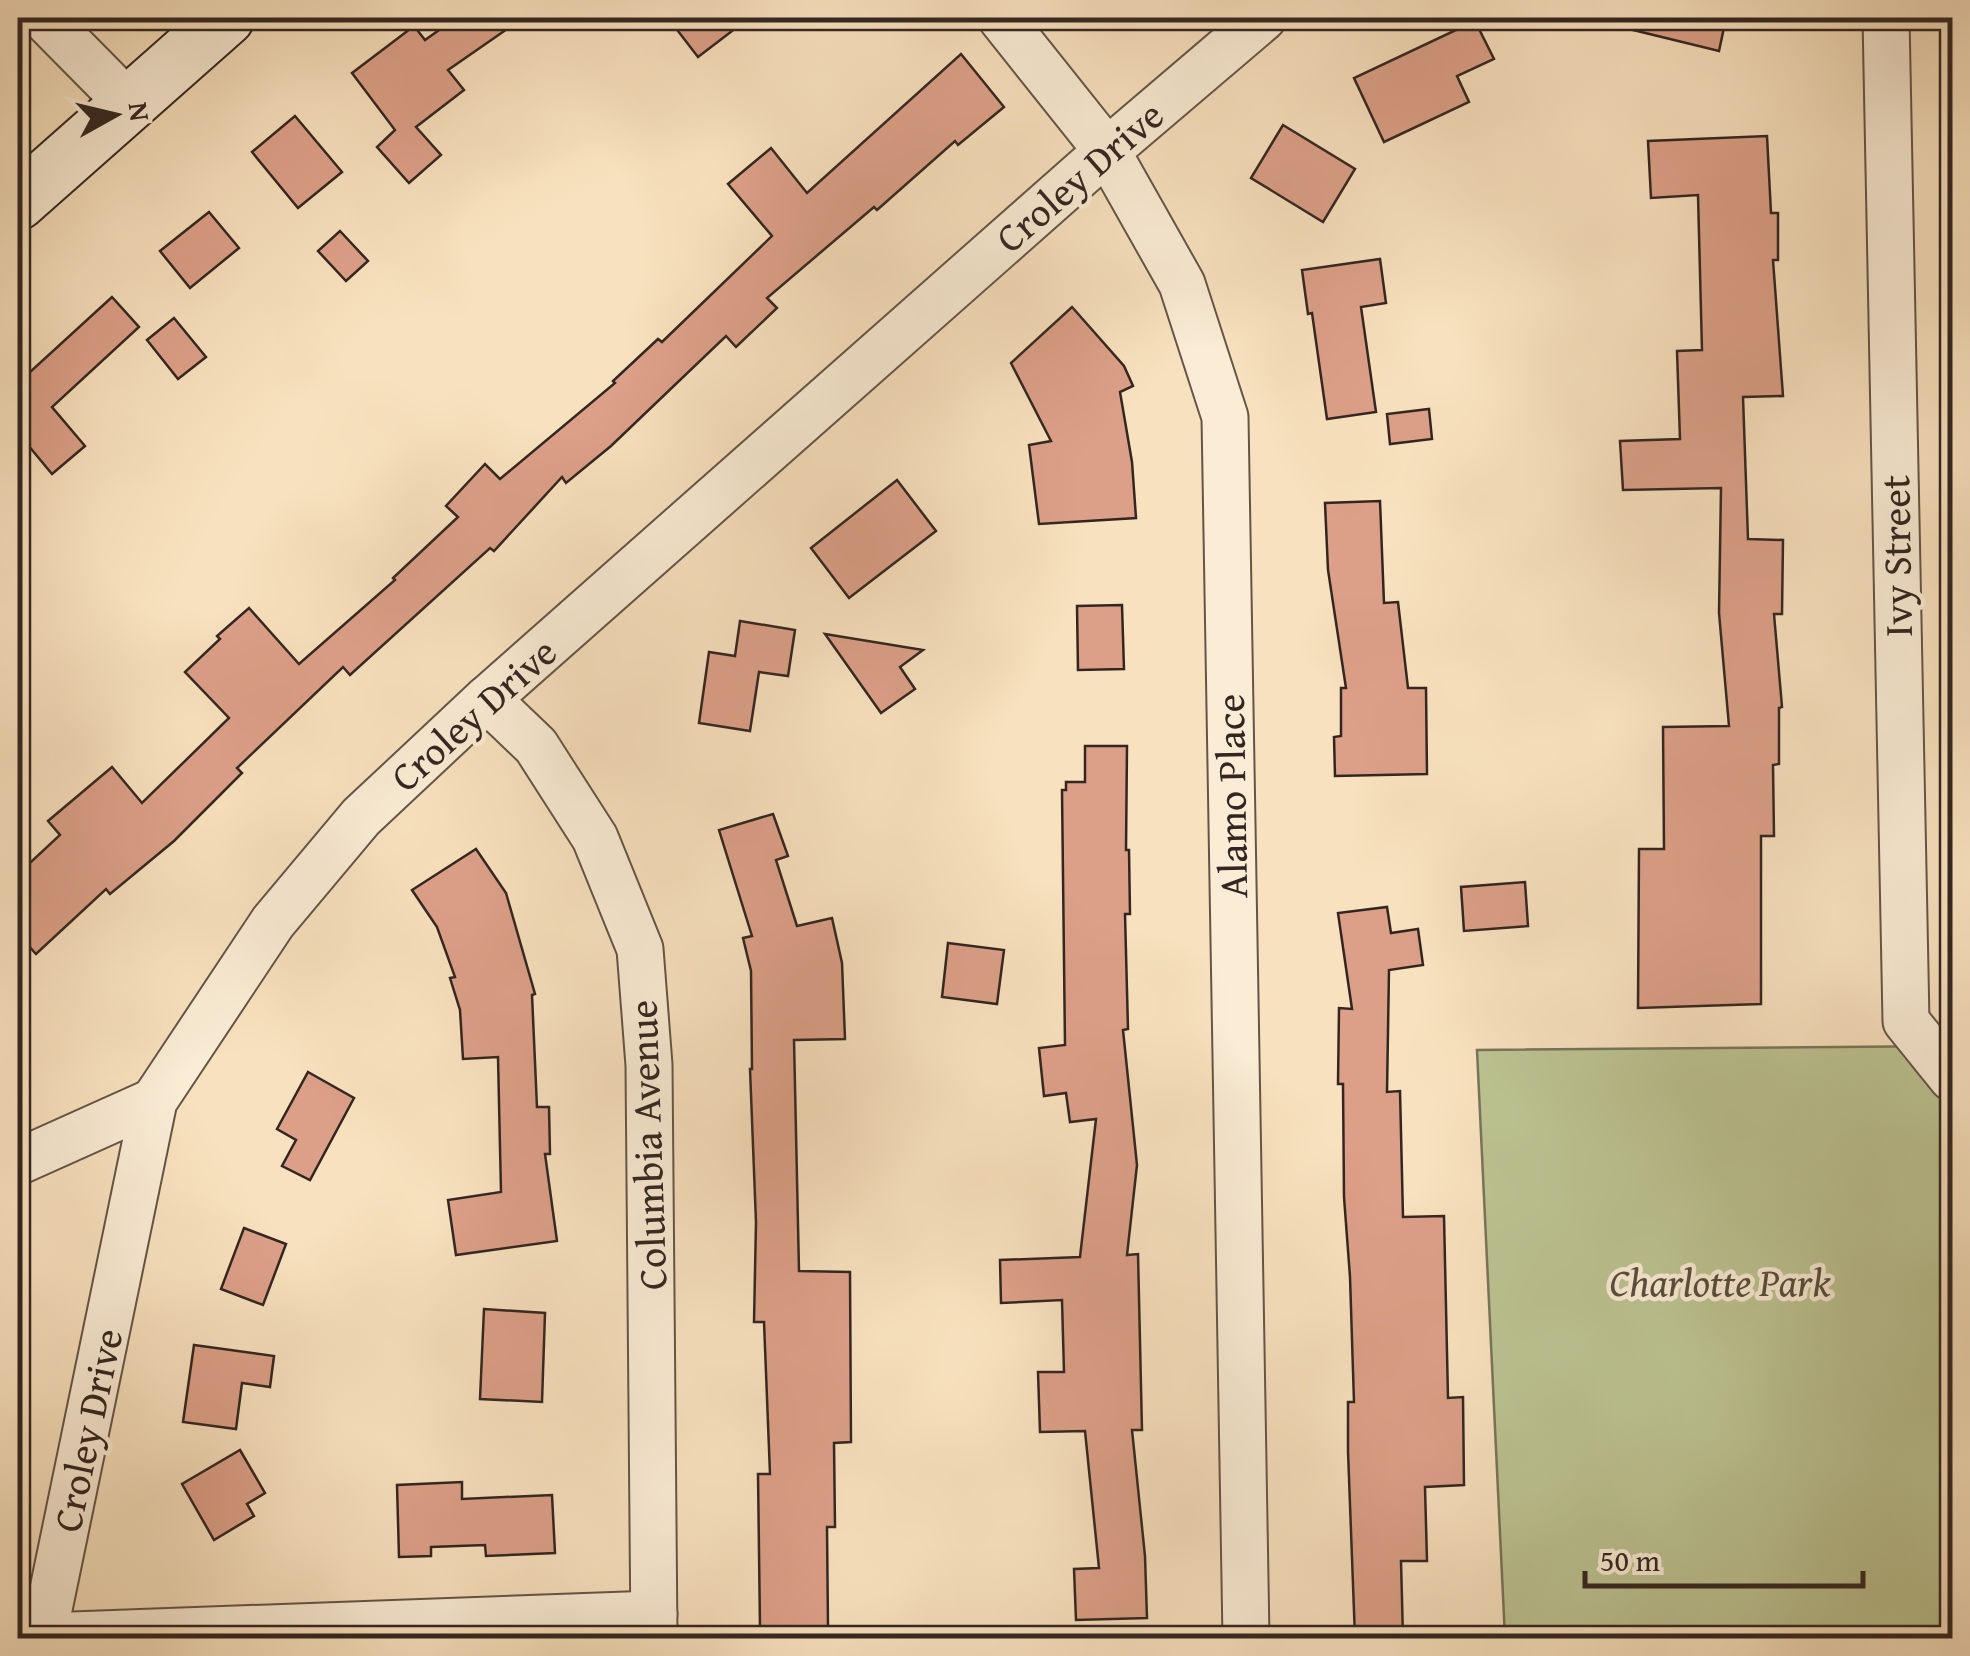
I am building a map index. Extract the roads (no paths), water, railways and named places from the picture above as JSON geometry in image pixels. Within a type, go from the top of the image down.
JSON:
[{"type":"street","points":[[44,18],[128,103]]},
{"type":"street","points":[[18,202],[226,18]]},
{"type":"street","name":"Alamo Place","points":[[1001,18],[1107,151],[1182,284],[1225,417],[1246,1638]]},
{"type":"street","name":"Croley Drive","points":[[44,1637],[154,1101],[273,922],[361,817],[487,699],[1263,18]]},
{"type":"street","name":"Ivy Street","points":[[1886,18],[1906,1021],[1952,1078]]},
{"type":"street","name":"Columbia Avenue","points":[[487,699],[536,746],[595,838],[640,949],[650,1065],[654,1626]]},
{"type":"street","points":[[18,1162],[154,1101]]},
{"type":"street","points":[[44,1637],[654,1626]]},
{"type":"park label","name":"Charlotte Park","points":[[1720,1281]]}]
